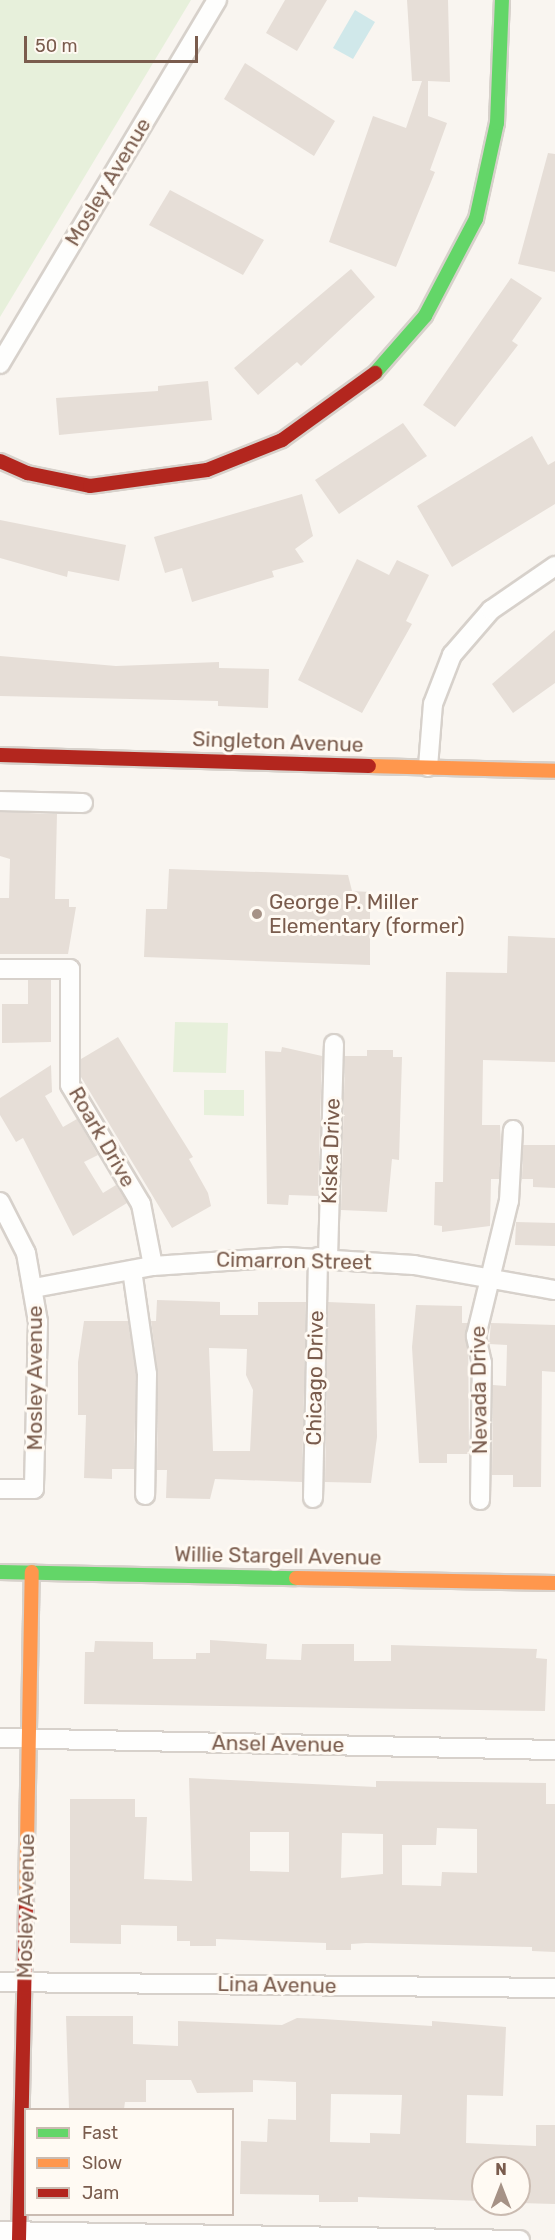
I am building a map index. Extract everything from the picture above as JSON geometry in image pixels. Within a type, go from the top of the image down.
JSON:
[{"type":"street","name":"Mosley Avenue","points":[[0,364],[217,0]]},
{"type":"street","points":[[0,461],[27,473],[90,486],[207,470],[282,440],[374,374],[424,316],[476,219],[497,123],[502,0]]},
{"type":"street","points":[[428,767],[433,704],[452,655],[491,610],[555,566]]},
{"type":"street","name":"Singleton Avenue","points":[[0,754],[555,771]]},
{"type":"street","points":[[0,801],[83,803]]},
{"type":"street","name":"Roark Drive","points":[[0,969],[70,969],[68,1079],[141,1204],[153,1266]]},
{"type":"street","name":"Kiska Drive","points":[[323,1258],[334,1044]]},
{"type":"street","name":"Nevada Drive","points":[[480,1500],[482,1363],[476,1336],[509,1201],[513,1130]]},
{"type":"street","name":"Mosley Avenue","points":[[0,1202],[26,1253],[34,1288],[38,1322],[34,1489],[0,1489]]},
{"type":"street","name":"Cimarron Street","points":[[34,1288],[153,1266],[323,1258],[414,1265],[488,1281],[555,1290]]},
{"type":"street","name":"Chicago Drive","points":[[313,1498],[323,1258]]},
{"type":"street","points":[[132,1270],[147,1374],[145,1495]]},
{"type":"street","name":"Willie Stargell Avenue","points":[[0,1572],[555,1583]]},
{"type":"street","name":"Mosley Avenue","points":[[19,2235],[32,1572]]},
{"type":"street","name":"Ansel Avenue","points":[[0,1738],[555,1750]]},
{"type":"street","name":"Lina Avenue","points":[[0,1982],[555,1988]]},
{"type":"street","points":[[0,2231],[19,2235],[520,2240]]},
{"type":"green space","points":[[0,0],[191,0],[0,317]]},
{"type":"green space","points":[[175,1022],[228,1023],[226,1073],[173,1072]]},
{"type":"green space","points":[[204,1090],[244,1090],[244,1116],[204,1115]]},
{"type":"water","points":[[355,10],[375,22],[353,59],[333,48]]},
{"type":"building","points":[[285,0],[327,0],[297,51],[266,33]]},
{"type":"building","points":[[407,0],[448,0],[450,82],[428,81],[428,116],[447,123],[430,170],[435,172],[396,267],[329,242],[373,116],[406,128],[422,81],[412,81]]},
{"type":"building","points":[[245,63],[335,121],[314,156],[224,99]]},
{"type":"building","points":[[548,153],[555,154],[555,272],[518,264]]},
{"type":"building","points":[[170,190],[264,240],[243,275],[149,225]]},
{"type":"building","points":[[351,269],[375,297],[301,366],[297,362],[258,395],[234,368]]},
{"type":"building","points":[[511,278],[542,298],[512,341],[518,345],[455,427],[423,405]]},
{"type":"building","points":[[208,381],[212,420],[59,435],[56,398],[158,391],[158,386]]},
{"type":"building","points":[[403,423],[427,456],[339,514],[315,480]]},
{"type":"building","points":[[532,436],[548,465],[555,461],[555,504],[452,567],[417,506]]},
{"type":"building","points":[[302,494],[313,536],[295,549],[304,562],[272,571],[274,577],[192,602],[182,568],[165,573],[154,537]]},
{"type":"building","points":[[0,520],[126,545],[119,581],[68,571],[67,577],[0,558]]},
{"type":"building","points":[[357,559],[389,575],[397,560],[429,575],[406,621],[412,624],[362,713],[298,680]]},
{"type":"building","points":[[555,630],[555,683],[513,713],[492,684]]},
{"type":"building","points":[[0,656],[116,666],[219,662],[219,668],[269,669],[268,708],[218,706],[218,701],[0,696]]},
{"type":"building","points":[[0,812],[57,814],[55,899],[69,899],[69,907],[76,907],[68,954],[0,954],[0,898],[9,898],[10,859],[0,856]]},
{"type":"building","name":"George P. Miller Elementary (former)","points":[[169,869],[348,875],[352,891],[370,892],[370,965],[144,957],[146,909],[167,909]]},
{"type":"building","points":[[508,936],[555,938],[555,1062],[483,1060],[482,1125],[500,1125],[501,1145],[499,1179],[491,1179],[490,1226],[442,1232],[442,1226],[434,1225],[435,1182],[443,1182],[446,972],[507,973]]},
{"type":"building","points":[[28,980],[51,980],[51,1042],[2,1043],[2,1004],[28,1004]]},
{"type":"building","points":[[118,1037],[193,1157],[189,1159],[208,1193],[211,1206],[172,1228],[81,1077],[81,1059]]},
{"type":"building","points":[[282,1047],[322,1056],[318,1196],[289,1195],[288,1205],[267,1204],[265,1051],[281,1052]]},
{"type":"building","points":[[367,1050],[393,1050],[393,1057],[402,1057],[399,1160],[392,1159],[387,1212],[341,1210],[345,1056],[367,1056]]},
{"type":"building","points":[[51,1065],[52,1092],[45,1096],[63,1127],[77,1119],[98,1155],[84,1162],[103,1193],[116,1185],[127,1203],[73,1236],[23,1138],[16,1142],[0,1115],[0,1098]]},
{"type":"building","points":[[523,1145],[555,1145],[555,1188],[533,1187],[533,1179],[522,1179]]},
{"type":"building","points":[[516,1222],[555,1223],[555,1246],[515,1245]]},
{"type":"building","points":[[157,1300],[220,1302],[220,1315],[258,1315],[258,1302],[306,1302],[302,1482],[215,1479],[210,1499],[166,1498],[167,1470],[157,1470],[158,1374],[151,1321],[156,1321]],"holes":[[[209,1348],[247,1349],[246,1375],[253,1390],[250,1451],[213,1451]]]},
{"type":"building","points":[[328,1302],[375,1304],[377,1437],[371,1483],[325,1482]]},
{"type":"building","points":[[416,1305],[462,1306],[462,1323],[468,1323],[469,1454],[447,1454],[447,1463],[419,1463],[412,1347]]},
{"type":"building","points":[[84,1321],[128,1321],[136,1375],[134,1469],[112,1469],[112,1479],[84,1478],[86,1415],[78,1415],[78,1362]]},
{"type":"building","points":[[491,1323],[555,1325],[555,1372],[542,1371],[541,1487],[513,1487],[513,1475],[492,1475],[493,1385],[506,1386],[507,1345],[489,1344]]},
{"type":"building","points":[[210,1640],[267,1644],[266,1659],[301,1660],[302,1644],[354,1644],[354,1661],[391,1661],[391,1645],[537,1649],[536,1658],[547,1659],[545,1711],[84,1704],[85,1652],[94,1652],[95,1641],[153,1642],[153,1659],[196,1659],[196,1653],[210,1653]]},
{"type":"building","points":[[189,1778],[376,1787],[376,1781],[546,1783],[546,1804],[555,1804],[555,1952],[532,1951],[532,1947],[366,1943],[351,1944],[351,1950],[326,1950],[326,1943],[216,1939],[216,1946],[190,1946],[190,1941],[177,1941],[177,1926],[121,1925],[121,1944],[70,1943],[70,1799],[135,1799],[135,1817],[147,1817],[144,1879],[192,1881]],"holes":[[[437,1828],[477,1829],[477,1873],[442,1872],[441,1886],[402,1885],[402,1845],[436,1845]],[[250,1832],[289,1832],[289,1872],[250,1871]],[[342,1833],[383,1834],[383,1874],[341,1878]]]},
{"type":"building","points":[[66,2016],[133,2016],[133,2044],[178,2046],[178,2021],[282,2025],[297,2018],[432,2026],[432,2021],[506,2027],[503,2096],[467,2095],[466,2143],[536,2146],[536,2125],[555,2125],[555,2204],[531,2203],[531,2156],[471,2156],[471,2201],[358,2197],[358,2202],[319,2202],[319,2195],[240,2194],[241,2141],[267,2142],[268,2119],[296,2120],[296,2082],[253,2080],[253,2092],[197,2093],[191,2080],[146,2080],[146,2102],[125,2102],[124,2108],[69,2108]],"holes":[[[331,2094],[402,2095],[400,2134],[370,2133],[370,2143],[330,2142]]]},
{"type":"traffic: fast","points":[[375,373],[425,316],[476,219],[497,123],[502,0]]},
{"type":"traffic: fast","points":[[0,1572],[296,1578]]},
{"type":"traffic: slow","points":[[369,766],[555,771]]},
{"type":"traffic: slow","points":[[26,1901],[32,1572]]},
{"type":"traffic: slow","points":[[296,1578],[555,1583]]},
{"type":"traffic: jam","points":[[0,461],[27,473],[90,486],[207,470],[282,440],[375,373]]},
{"type":"traffic: jam","points":[[0,755],[369,766]]},
{"type":"traffic: jam","points":[[19,2240],[26,1901]]},
{"type":"place","name":"George P. Miller Elementary (former)","points":[[257,914]]}]
